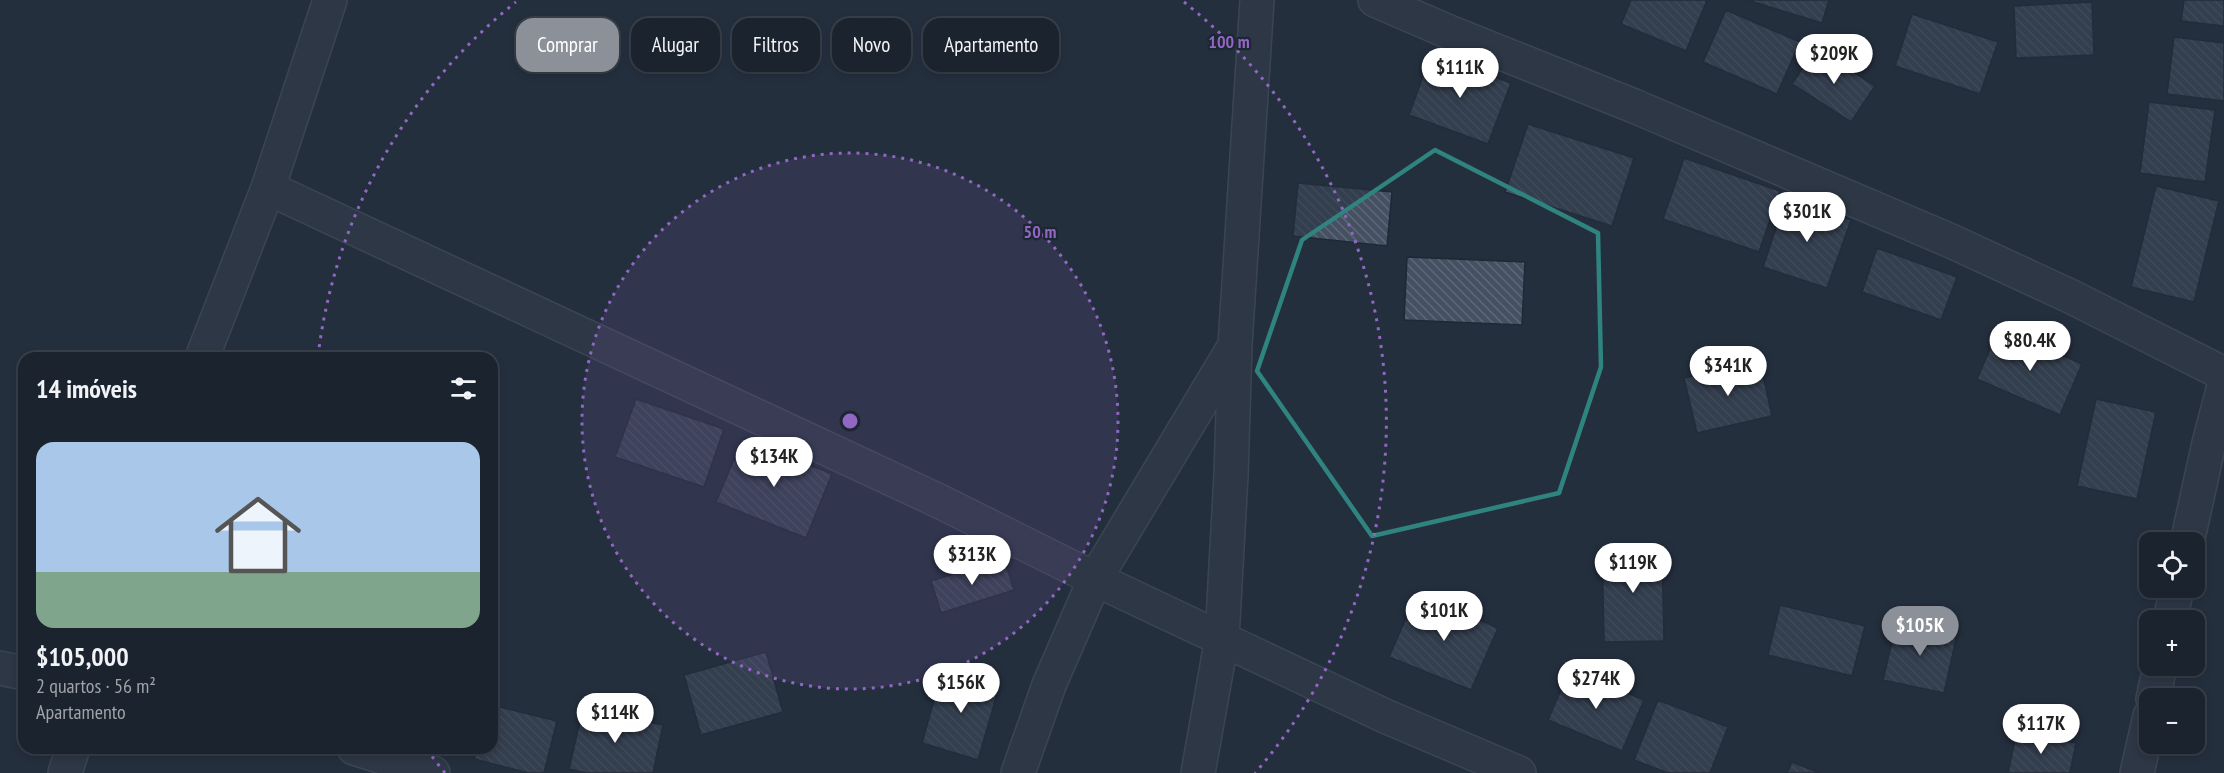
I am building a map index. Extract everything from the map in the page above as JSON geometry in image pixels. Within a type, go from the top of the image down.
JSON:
[{"type":"street","points":[[204,352],[268,188],[330,0]]},
{"type":"street","points":[[1197,773],[1222,638],[1235,345],[1257,0]]},
{"type":"street","points":[[1375,0],[1460,37],[1634,106],[1940,237],[2072,297],[2224,374]]},
{"type":"street","points":[[268,188],[928,496],[1095,579],[1385,716],[1518,773]]},
{"type":"street","points":[[1018,773],[1049,685],[1095,579],[1235,345]]},
{"type":"street","points":[[2189,532],[2224,386]]},
{"type":"street","points":[[0,668],[18,672]]},
{"type":"street","points":[[65,773],[71,754]]},
{"type":"street","points":[[373,754],[433,773]]},
{"type":"street","points":[[2137,773],[2141,754]]},
{"type":"highlighted area","points":[[1435,150],[1598,233],[1601,367],[1559,493],[1372,536],[1257,371],[1302,240]]},
{"type":"building","points":[[1631,0],[1707,0],[1686,51],[1621,24]]},
{"type":"building","points":[[1747,0],[1829,0],[1822,23]]},
{"type":"building","points":[[2184,0],[2224,0],[2224,26],[2181,21]]},
{"type":"building","points":[[2092,2],[2094,55],[2016,58],[2014,6]]},
{"type":"building","points":[[1726,10],[1800,42],[1777,94],[1703,62]]},
{"type":"building","points":[[1912,14],[1998,42],[1980,94],[1895,66]]},
{"type":"building","points":[[2174,37],[2224,43],[2224,101],[2167,94]]},
{"type":"building","points":[[1816,48],[1875,86],[1851,122],[1792,84]]},
{"type":"building","points":[[1431,54],[1511,83],[1488,144],[1409,115]]},
{"type":"building","points":[[2149,102],[2215,110],[2205,182],[2140,173]]},
{"type":"building","points":[[1528,124],[1634,158],[1612,226],[1505,192]]},
{"type":"building","points":[[1684,158],[1780,191],[1759,252],[1663,219]]},
{"type":"building","points":[[1298,183],[1392,192],[1387,246],[1293,236]]},
{"type":"building","points":[[2156,186],[2219,201],[2194,302],[2131,287]]},
{"type":"building","points":[[1786,198],[1851,220],[1827,288],[1763,267]]},
{"type":"building","points":[[1877,248],[1957,277],[1941,320],[1862,292]]},
{"type":"building","points":[[1407,257],[1525,262],[1522,325],[1404,320]]},
{"type":"building","points":[[1999,328],[2082,364],[2060,415],[1977,379]]},
{"type":"building","points":[[1760,361],[1772,416],[1697,433],[1684,378]]},
{"type":"building","points":[[636,399],[724,429],[704,487],[615,457]]},
{"type":"building","points":[[2096,399],[2156,412],[2137,499],[2077,486]]},
{"type":"building","points":[[743,438],[832,474],[806,538],[716,502]]},
{"type":"building","points":[[1662,545],[1664,641],[1604,642],[1602,546]]},
{"type":"building","points":[[1004,558],[1014,590],[941,613],[931,581]]},
{"type":"building","points":[[1417,593],[1498,628],[1471,690],[1389,657]]},
{"type":"building","points":[[1780,605],[1865,626],[1852,676],[1768,655]]},
{"type":"building","points":[[1897,620],[1957,635],[1944,693],[1883,680]]},
{"type":"building","points":[[766,652],[783,712],[701,735],[684,675]]},
{"type":"building","points":[[943,668],[1000,684],[978,760],[922,743]]},
{"type":"building","points":[[1570,669],[1644,700],[1622,751],[1548,720]]},
{"type":"building","points":[[1658,700],[1728,727],[1710,773],[1668,773],[1634,760]]},
{"type":"building","points":[[498,706],[557,721],[544,773],[529,773],[474,759],[475,754],[498,754]]},
{"type":"building","points":[[583,708],[663,725],[653,773],[586,773],[569,769]]},
{"type":"building","points":[[2017,730],[2076,743],[2070,773],[2008,773]]},
{"type":"building","points":[[1792,762],[1820,773],[1787,773]]}]
